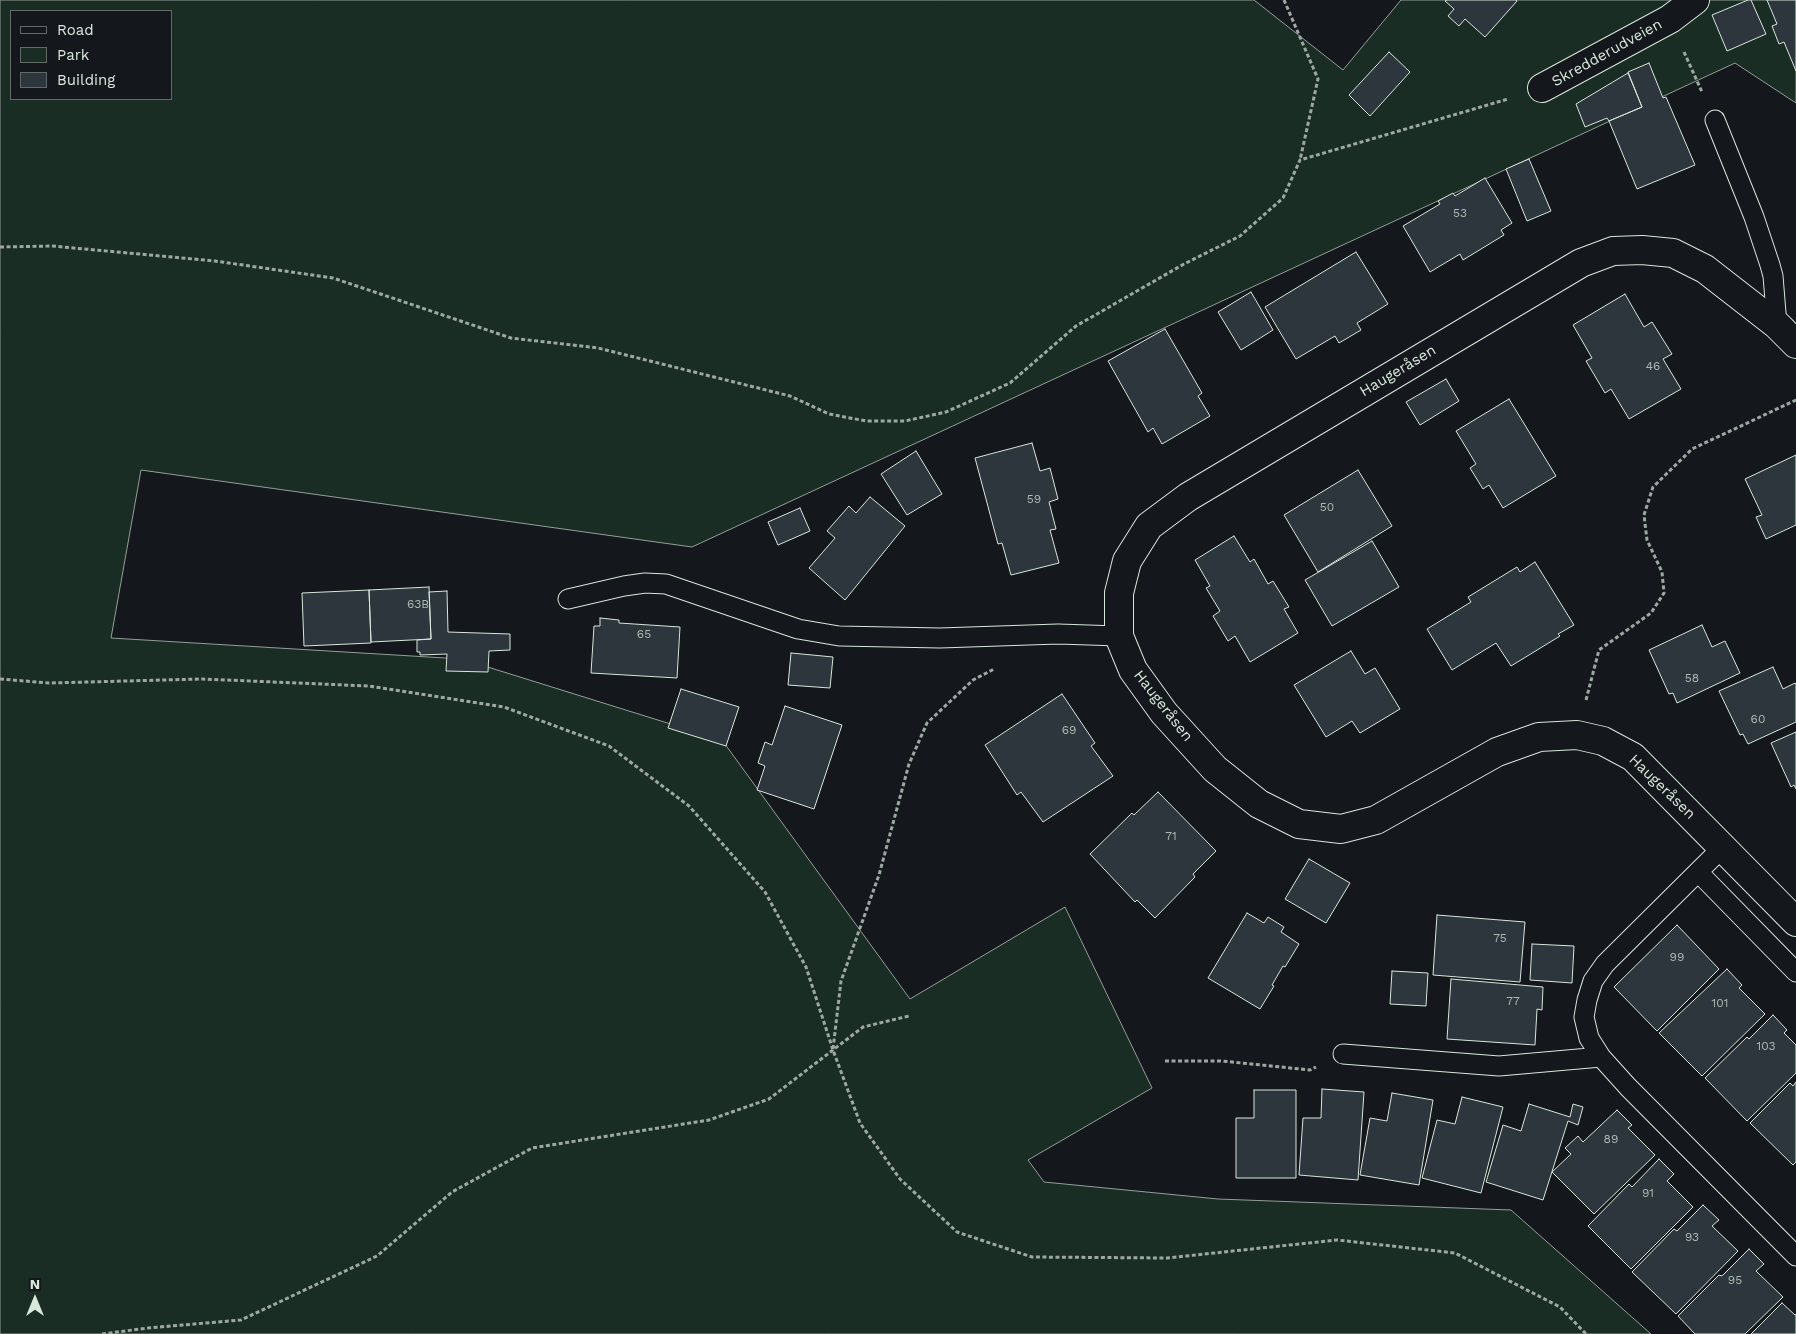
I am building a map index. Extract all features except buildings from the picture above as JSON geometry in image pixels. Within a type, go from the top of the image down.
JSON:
[{"type":"street","name":"Skredderudveien","points":[[1542,88],[1670,19],[1695,0]]},
{"type":"street","name":"Haugeråsen","points":[[1796,344],[1777,324],[1705,269],[1673,254],[1642,250],[1613,251],[1581,262],[1188,496],[1149,526],[1127,561],[1120,593],[1120,636],[1133,670],[1164,713],[1215,770],[1259,804],[1299,824],[1340,829],[1376,820],[1497,752],[1539,737],[1576,735],[1603,741],[1633,757],[1796,922]]},
{"type":"lane","points":[[1714,120],[1754,217],[1774,276],[1777,324]]},
{"type":"lane","points":[[568,599],[624,586],[645,583],[666,584],[798,629],[838,636],[940,638],[1058,634],[1120,636]]},
{"type":"lane","points":[[1723,848],[1605,964],[1593,981],[1584,1017],[1589,1038],[1601,1057],[1628,1087],[1796,1256]]},
{"type":"lane","points":[[1698,872],[1796,972]]},
{"type":"lane","points":[[1343,1054],[1499,1066],[1601,1057]]},
{"type":"path","points":[[0,246],[52,246],[91,249],[215,261],[333,278],[511,338],[608,350],[790,396],[829,414],[866,421],[906,421],[946,412],[1010,383],[1076,326],[1184,264],[1240,236],[1283,198],[1300,160],[1318,79],[1284,0]]},
{"type":"path","points":[[1670,19],[1714,120]]},
{"type":"path","points":[[1300,160],[1542,88]]},
{"type":"path","points":[[1576,735],[1599,650],[1651,614],[1664,593],[1662,572],[1647,540],[1644,515],[1653,488],[1692,449],[1796,400]]},
{"type":"path","points":[[833,1050],[841,981],[879,875],[909,764],[927,723],[973,680],[999,666]]},
{"type":"path","points":[[0,679],[49,683],[202,679],[369,686],[504,707],[610,746],[689,806],[765,892],[806,966],[833,1050],[860,1122],[900,1179],[957,1232],[1032,1257],[1167,1258],[1337,1240],[1455,1253],[1560,1307],[1586,1334]]},
{"type":"path","points":[[102,1334],[241,1320],[377,1256],[452,1192],[532,1148],[709,1120],[770,1099],[863,1027],[909,1016]]},
{"type":"path","points":[[1165,1060],[1222,1060],[1310,1070],[1343,1054]]},
{"type":"green space","points":[[0,0],[1254,0],[1343,70],[1401,0],[1796,0],[1796,103],[1735,63],[692,547],[141,470],[111,638],[462,659],[722,740],[910,999],[1065,907],[1152,1088],[1028,1160],[1044,1182],[1218,1199],[1511,1210],[1651,1334],[0,1334]]}]
